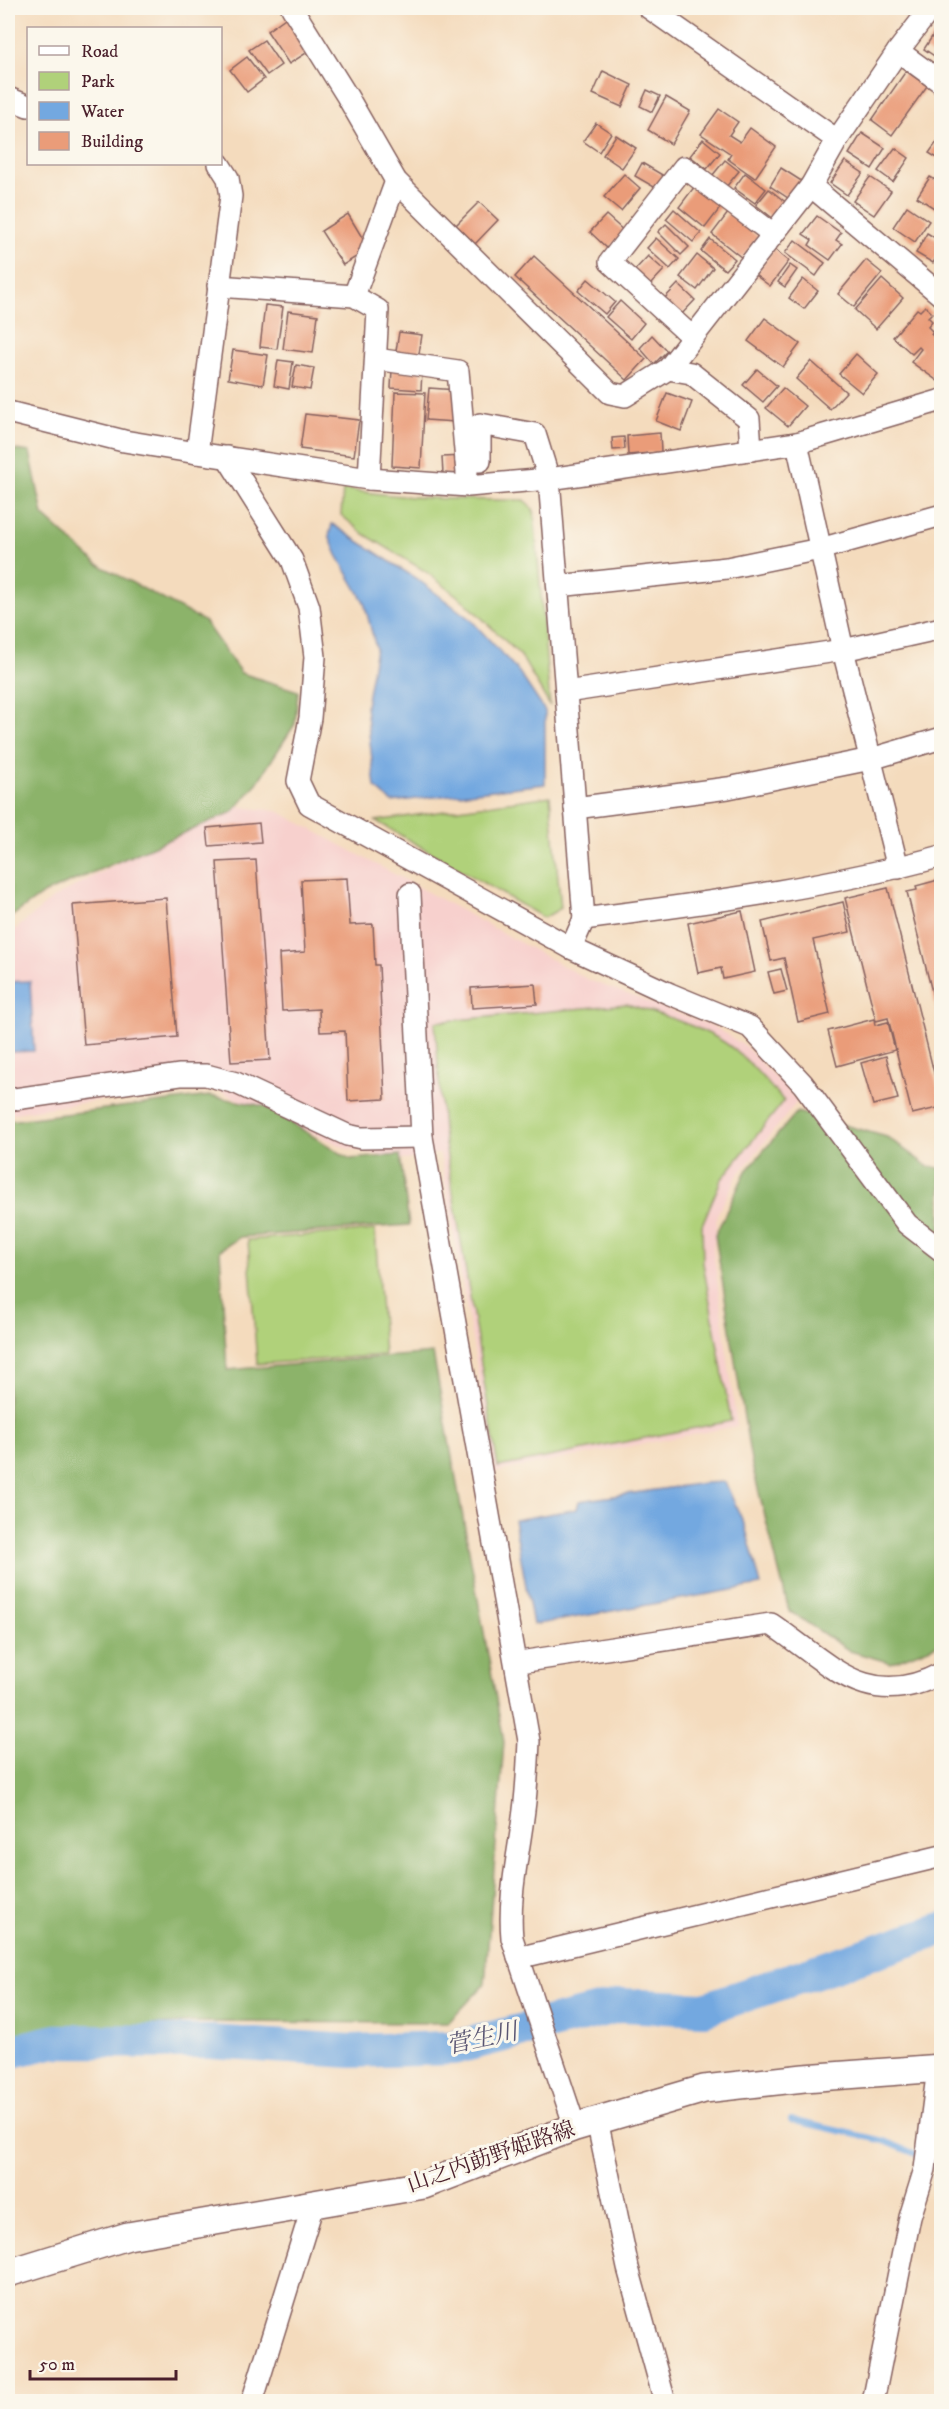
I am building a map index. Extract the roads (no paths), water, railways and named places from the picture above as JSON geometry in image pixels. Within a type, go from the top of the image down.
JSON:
[{"type":"main road","name":"山之内莇野姫路線","points":[[8,2272],[128,2236],[424,2185],[580,2117],[704,2088],[804,2078],[940,2070]]},
{"type":"street","points":[[292,8],[347,96],[396,182],[610,393],[625,396],[668,369],[811,186],[837,140],[898,51],[931,8]]},
{"type":"street","points":[[649,8],[837,140]]},
{"type":"street","points":[[898,51],[942,82]]},
{"type":"street","points":[[8,98],[27,106]]},
{"type":"street","points":[[197,453],[231,196],[228,178],[220,165]]},
{"type":"street","points":[[692,338],[610,262],[684,167],[773,234]]},
{"type":"street","points":[[354,296],[396,182]]},
{"type":"street","points":[[811,186],[942,296]]},
{"type":"street","points":[[218,286],[354,296],[378,310],[369,479]]},
{"type":"street","points":[[376,359],[458,371],[468,486]]},
{"type":"street","points":[[668,369],[691,373],[748,419],[751,450]]},
{"type":"street","points":[[8,411],[124,441],[197,453],[369,479],[468,486],[549,479],[797,443],[942,400]]},
{"type":"street","points":[[466,461],[480,461],[480,424],[535,434],[549,479],[584,918],[571,948]]},
{"type":"street","points":[[797,443],[843,650],[898,868]]},
{"type":"street","points":[[227,457],[292,560],[309,607],[315,657],[310,718],[298,781],[309,804],[571,948],[670,994],[750,1027],[803,1084],[907,1224],[942,1251]]},
{"type":"street","points":[[558,586],[727,568],[820,549],[942,515]]},
{"type":"street","points":[[566,692],[843,650],[942,628]]},
{"type":"street","points":[[575,808],[728,788],[871,759],[942,738]]},
{"type":"street","points":[[584,918],[692,904],[898,868],[942,856]]},
{"type":"street","points":[[410,894],[422,1137],[530,1741],[524,1811],[510,1919],[512,1938],[519,1962],[580,2117],[628,2268],[665,2402]]},
{"type":"street","points":[[8,1100],[180,1075],[206,1075],[236,1083],[348,1135],[361,1138],[422,1137]]},
{"type":"street","points":[[517,1668],[520,1662],[771,1624],[801,1644],[830,1668],[856,1682],[879,1687],[908,1688],[942,1673]]},
{"type":"street","points":[[519,1962],[942,1856]]},
{"type":"street","points":[[873,2402],[910,2217],[933,2172],[940,2070]]},
{"type":"street","points":[[252,2402],[313,2205]]},
{"type":"water","points":[[332,524],[420,581],[471,620],[519,672],[545,711],[545,784],[392,802],[375,787],[366,706],[376,648],[364,602],[337,555],[329,536]]},
{"type":"water","points":[[30,981],[34,1051],[8,1052],[8,982]]},
{"type":"water","points":[[725,1482],[745,1526],[761,1585],[533,1625],[514,1520],[577,1509],[579,1501]]},
{"type":"waterway","name":"菅生川","points":[[8,2052],[56,2041],[210,2042],[351,2051],[453,2048],[622,2005],[704,2009],[942,1929]]},
{"type":"waterway","points":[[791,2120],[884,2141],[921,2156]]},
{"type":"waterway","points":[[930,2162],[942,2170]]}]
